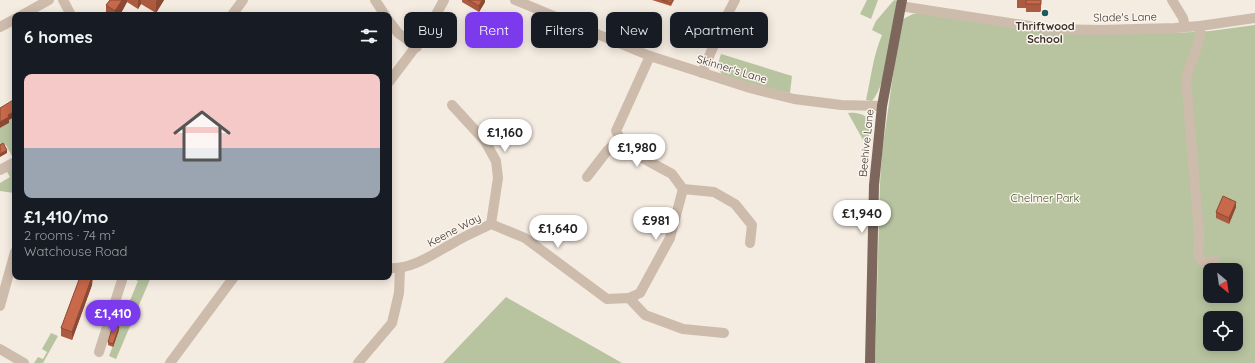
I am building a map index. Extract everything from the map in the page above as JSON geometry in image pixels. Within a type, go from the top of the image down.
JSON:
[{"type":"main road","name":"Beehive Lane","points":[[870,363],[874,185],[882,106],[901,3]]},
{"type":"street","points":[[27,12],[49,0]]},
{"type":"street","points":[[63,0],[70,12]]},
{"type":"street","points":[[234,12],[243,0]]},
{"type":"street","points":[[375,0],[383,12]]},
{"type":"street","points":[[438,12],[444,0]]},
{"type":"street","name":"Skinner's Lane","points":[[515,0],[534,4],[650,56],[750,88],[794,99],[841,105],[882,106]]},
{"type":"street","points":[[702,73],[725,19],[735,0]]},
{"type":"street","points":[[1172,0],[1181,14],[1185,27]]},
{"type":"street","name":"Slade's Lane","points":[[901,3],[1048,29],[1100,30],[1185,27],[1255,18]]},
{"type":"street","points":[[0,27],[12,21]]},
{"type":"street","points":[[392,25],[398,33],[404,37]]},
{"type":"street","points":[[1200,26],[1200,38],[1186,78],[1199,233],[1198,255],[1204,263],[1215,261]]},
{"type":"street","points":[[392,78],[416,48]]},
{"type":"street","points":[[650,56],[616,131],[620,139],[626,149],[672,174],[683,189],[714,192],[735,204],[752,225],[750,243]]},
{"type":"street","points":[[452,105],[485,141],[496,160],[498,178],[491,224]]},
{"type":"street","points":[[587,177],[606,151],[620,139]]},
{"type":"street","points":[[0,170],[12,164]]},
{"type":"street","points":[[683,189],[670,238],[640,293],[629,298],[645,315],[683,329],[724,332]]},
{"type":"street","name":"Keene Way","points":[[392,268],[400,269],[425,260],[455,242],[491,224],[525,238],[607,299],[629,298]]},
{"type":"street","points":[[1,302],[12,263]]},
{"type":"street","points":[[358,363],[392,323],[399,293],[400,269]]},
{"type":"street","points":[[99,352],[121,280]]},
{"type":"street","points":[[170,363],[232,280]]},
{"type":"street","points":[[0,348],[24,363]]},
{"type":"green space","points":[[867,0],[878,0],[871,19],[860,14]]},
{"type":"green space","points":[[894,0],[898,1],[886,68],[878,93],[872,101],[866,100],[874,59],[882,35],[872,30],[876,21]]},
{"type":"green space","name":"Chelmer Park","points":[[919,13],[1048,33],[1174,33],[1210,31],[1255,25],[1255,363],[875,363],[882,152],[895,61],[903,19]]},
{"type":"green space","points":[[721,54],[792,76],[790,93],[723,76],[717,67]]},
{"type":"green space","points":[[848,113],[860,114],[869,119],[869,140],[863,140]]},
{"type":"green space","points":[[12,118],[12,156],[6,145],[0,148],[0,128],[9,123],[8,121]]},
{"type":"green space","points":[[12,167],[12,193],[0,191],[0,183],[10,177],[6,170]]},
{"type":"green space","points":[[136,280],[150,280],[116,359],[109,356],[119,330],[107,326],[114,303],[121,306],[123,301],[129,303],[138,281]]},
{"type":"green space","points":[[506,297],[622,363],[443,363]]},
{"type":"green space","points":[[51,333],[58,336],[43,363],[34,363],[38,357],[43,359],[47,352],[42,349]]},
{"type":"building","points":[[110,0],[122,0],[115,11],[106,5]]},
{"type":"building","points":[[468,0],[482,0],[479,6]]},
{"type":"building","points":[[662,0],[673,0],[671,3]]},
{"type":"building","points":[[1026,0],[1041,0],[1041,4],[1026,4]]},
{"type":"building","points":[[12,101],[12,113],[8,115],[9,117],[0,122],[0,108]]},
{"type":"building","points":[[3,143],[7,150],[0,154],[0,145]]},
{"type":"building","points":[[1223,196],[1236,202],[1229,218],[1216,212]]},
{"type":"building","points":[[79,280],[91,280],[72,332],[61,328]]},
{"type":"building","points":[[113,325],[119,327],[113,344],[108,342]]},
{"type":"place","name":"Thriftwood School","points":[[1045,13]]}]
